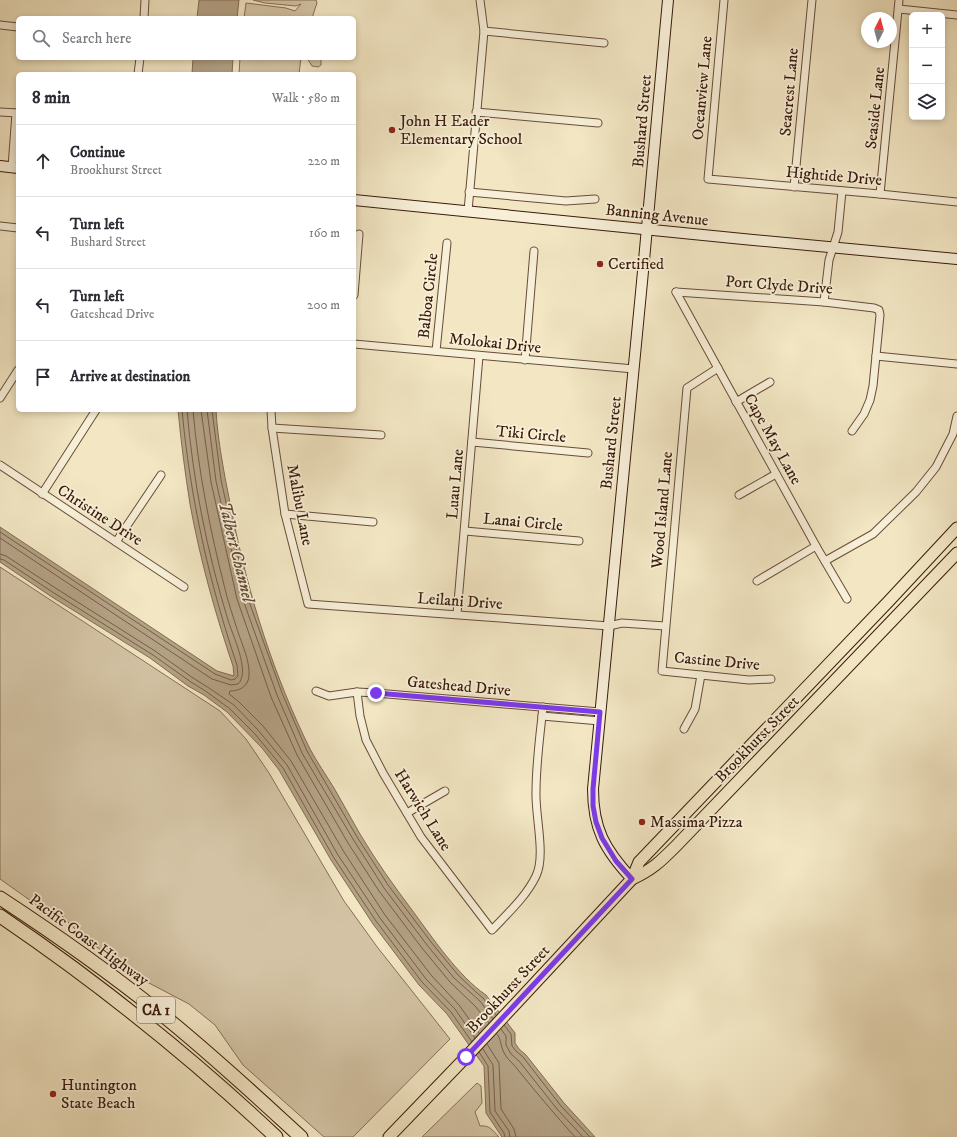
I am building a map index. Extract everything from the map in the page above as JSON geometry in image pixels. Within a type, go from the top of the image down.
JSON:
[{"type":"highway","name":"Pacific Coast Highway","points":[[0,898],[82,955],[160,1013],[234,1076],[301,1137]]},
{"type":"highway","name":"Pacific Coast Highway","points":[[0,916],[80,972],[133,1014],[217,1083],[276,1137]]},
{"type":"main road","name":"Brookhurst Street","points":[[389,1137],[466,1057],[632,879],[639,862],[957,528]]},
{"type":"main road","name":"Brookhurst Street","points":[[632,879],[654,867],[676,846],[957,553]]},
{"type":"main road","points":[[888,602],[900,613]]},
{"type":"street","points":[[144,16],[145,0]]},
{"type":"street","points":[[468,211],[484,31],[480,0]]},
{"type":"street","name":"Bushard Street","points":[[632,879],[616,861],[602,838],[596,822],[593,806],[593,789],[668,0]]},
{"type":"street","name":"Oceanview Lane","points":[[708,179],[724,0]]},
{"type":"street","name":"Seacrest Lane","points":[[794,186],[812,0]]},
{"type":"street","name":"Seaside Lane","points":[[880,194],[899,0]]},
{"type":"street","points":[[899,9],[957,15]]},
{"type":"street","points":[[0,25],[16,27]]},
{"type":"street","points":[[484,31],[604,43]]},
{"type":"street","points":[[138,72],[140,60]]},
{"type":"street","points":[[0,112],[16,113]]},
{"type":"street","points":[[476,112],[598,123]]},
{"type":"street","points":[[0,166],[15,168],[16,140]]},
{"type":"street","name":"Hightide Drive","points":[[708,179],[957,202]]},
{"type":"street","points":[[824,302],[829,260],[838,232],[842,191]]},
{"type":"street","name":"Banning Avenue","points":[[469,192],[566,201],[595,199]]},
{"type":"street","name":"Banning Avenue","points":[[356,200],[957,259]]},
{"type":"street","points":[[0,226],[16,228]]},
{"type":"street","points":[[356,271],[359,234]]},
{"type":"street","name":"Balboa Circle","points":[[436,351],[447,243]]},
{"type":"street","points":[[525,360],[534,251]]},
{"type":"street","name":"Port Clyde Drive","points":[[676,292],[824,302],[874,308],[879,310],[880,315],[876,356]]},
{"type":"street","name":"Cape May Lane","points":[[676,292],[816,546],[847,599]]},
{"type":"street","name":"Molokai Drive","points":[[356,344],[634,369]]},
{"type":"street","name":"Luau Lane","points":[[457,614],[479,356]]},
{"type":"street","points":[[852,431],[864,414],[870,400],[876,356],[957,364]]},
{"type":"street","name":"Wood Island Lane","points":[[662,671],[687,388],[718,368]]},
{"type":"street","points":[[0,398],[16,373]]},
{"type":"street","points":[[736,402],[770,382]]},
{"type":"street","points":[[42,494],[95,412]]},
{"type":"street","name":"Malibu Lane","points":[[271,412],[272,428],[285,514],[308,604]]},
{"type":"street","points":[[825,561],[873,534],[916,492],[936,467],[953,434],[957,416]]},
{"type":"street","points":[[272,428],[381,435]]},
{"type":"street","name":"Tiki Circle","points":[[472,442],[588,453]]},
{"type":"street","name":"Christine Drive","points":[[0,465],[184,587]]},
{"type":"street","points":[[739,495],[776,474]]},
{"type":"street","points":[[116,542],[161,475]]},
{"type":"street","points":[[285,514],[373,522]]},
{"type":"street","name":"Lanai Circle","points":[[465,531],[580,541]]},
{"type":"street","points":[[757,581],[816,546]]},
{"type":"street","name":"Leilani Drive","points":[[308,604],[609,626],[622,623],[665,626]]},
{"type":"street","name":"Castine Drive","points":[[662,671],[749,680],[771,679]]},
{"type":"street","points":[[684,729],[696,709],[701,675]]},
{"type":"street","name":"Gateshead Drive","points":[[316,692],[330,696],[357,692],[543,707],[600,716]]},
{"type":"street","name":"Harwich Lane","points":[[357,692],[360,716],[366,740],[383,773],[421,837],[492,930],[518,903],[536,876],[540,846],[536,814],[536,790],[542,716]]},
{"type":"street","points":[[543,707],[542,716],[600,716]]},
{"type":"street","points":[[407,813],[445,791]]},
{"type":"shaded area","points":[[253,0],[316,0],[317,3],[313,16],[244,16],[246,3],[286,8],[295,11],[301,4],[296,6],[265,3]]},
{"type":"shaded area","points":[[240,60],[301,60],[299,72],[239,72]]},
{"type":"shaded area","points":[[308,60],[321,60],[321,65],[318,67],[312,66]]},
{"type":"shaded area","points":[[0,567],[220,711],[246,739],[269,773],[344,901],[378,948],[450,1039],[353,1137],[324,1137],[243,1065],[215,1025],[189,1004],[149,983],[85,939],[60,914],[41,908],[0,879]]},
{"type":"shaded area","points":[[477,1083],[481,1086],[482,1103],[475,1112],[480,1126],[489,1127],[499,1137],[422,1137]]},
{"type":"water","points":[[199,0],[239,0],[237,16],[197,16]]},
{"type":"water","points":[[193,60],[233,60],[232,72],[192,72]]},
{"type":"water","name":"Talbert Channel","points":[[178,412],[216,412],[220,450],[225,478],[239,548],[255,607],[274,665],[310,749],[372,854],[392,883],[446,956],[465,978],[486,995],[515,1033],[515,1043],[519,1049],[526,1055],[564,1103],[595,1137],[502,1137],[486,1113],[484,1066],[447,1014],[419,985],[373,924],[331,860],[279,770],[262,748],[227,712],[204,695],[188,686],[150,658],[52,597],[0,562],[0,527],[217,671],[234,676],[233,666],[208,586],[198,545],[186,481]]},
{"type":"place","name":"John H Eader Elementary School","points":[[392,130]]},
{"type":"place","name":"Certified","points":[[600,264]]},
{"type":"place","name":"Massima Pizza","points":[[642,822]]},
{"type":"place","name":"Huntington State Beach","points":[[53,1094]]},
{"type":"route","points":[[376,693],[600,712],[593,789],[593,806],[596,822],[602,838],[616,861],[632,879],[466,1057]]}]
